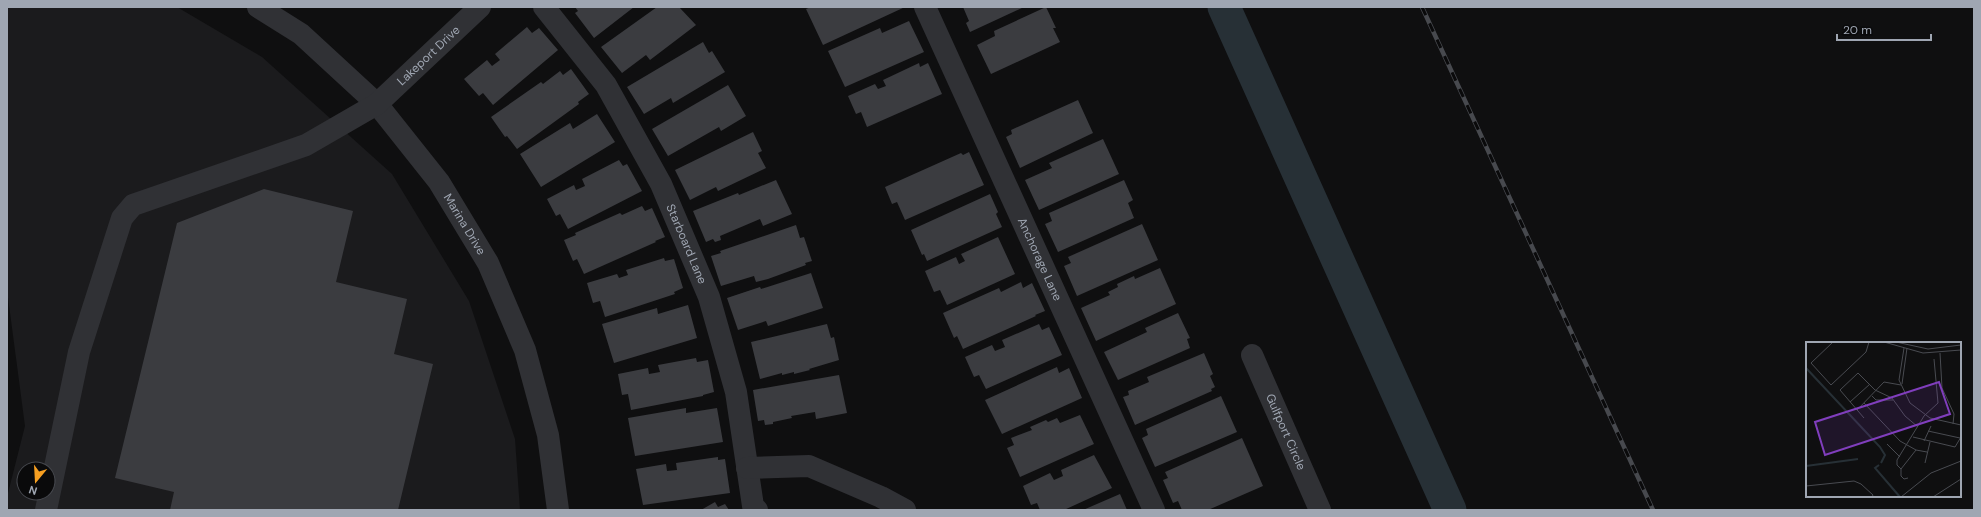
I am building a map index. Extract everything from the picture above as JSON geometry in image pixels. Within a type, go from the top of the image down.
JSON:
[{"type":"street","name":"Marina Drive","points":[[258,7],[301,34],[377,104],[438,182],[488,263],[525,350],[548,435],[558,510]]},
{"type":"street","name":"Lakeport Drive","points":[[46,510],[80,352],[122,218],[132,205],[306,145],[377,104],[480,7]]},
{"type":"street","name":"Starboard Lane","points":[[544,7],[606,85],[661,184],[708,297],[736,392],[753,506],[757,510]]},
{"type":"street","name":"Anchorage Lane","points":[[926,7],[1154,510]]},
{"type":"street","name":"Gulfport Circle","points":[[1252,355],[1312,507]]},
{"type":"street","points":[[748,468],[809,466],[881,497],[905,510]]},
{"type":"shaded area","points":[[7,7],[177,7],[262,57],[392,174],[469,301],[515,439],[520,510],[7,510],[7,497],[16,462],[16,501],[56,501],[56,461],[16,461],[25,426],[7,290]]},
{"type":"building","points":[[575,7],[634,7],[594,38],[575,13],[578,11]]},
{"type":"building","points":[[657,7],[679,7],[696,25],[650,60],[646,55],[622,73],[601,47]]},
{"type":"building","points":[[811,7],[905,7],[823,45],[806,9]]},
{"type":"building","points":[[963,7],[1024,7],[970,32],[966,23],[969,21]]},
{"type":"building","points":[[1046,7],[1056,28],[1053,28],[1060,42],[991,74],[977,45],[995,36],[994,31]]},
{"type":"building","points":[[909,21],[924,52],[845,87],[828,51],[880,28],[882,33]]},
{"type":"building","points":[[527,27],[532,33],[539,28],[558,50],[493,105],[483,93],[479,96],[464,79],[487,60],[492,66],[500,60],[495,54]]},
{"type":"building","points":[[703,42],[709,53],[712,51],[725,72],[673,103],[671,98],[644,114],[627,87]]},
{"type":"building","points":[[919,63],[920,67],[928,63],[942,94],[867,127],[861,112],[856,114],[848,96],[875,84],[878,89],[886,86],[883,80]]},
{"type":"building","points":[[571,69],[589,94],[578,102],[579,104],[517,149],[507,136],[505,137],[491,117],[541,82],[543,84],[560,71],[563,75]]},
{"type":"building","points":[[728,85],[746,116],[721,131],[719,127],[668,156],[652,129]]},
{"type":"building","points":[[1078,100],[1093,133],[1020,168],[1006,137],[1012,134],[1011,130]]},
{"type":"building","points":[[597,114],[615,142],[541,187],[520,154],[570,123],[573,129]]},
{"type":"building","points":[[753,132],[762,151],[758,153],[766,168],[718,191],[716,187],[690,200],[675,170]]},
{"type":"building","points":[[1103,139],[1119,174],[1039,210],[1025,180],[1052,168],[1049,163]]},
{"type":"building","points":[[969,152],[984,185],[905,220],[897,202],[892,204],[885,187],[961,153],[963,155]]},
{"type":"building","points":[[619,160],[623,166],[627,164],[642,191],[568,229],[560,214],[556,216],[547,199],[574,185],[576,190],[585,186],[582,179]]},
{"type":"building","points":[[776,180],[792,214],[763,226],[760,219],[720,236],[721,240],[715,242],[713,239],[706,242],[693,211]]},
{"type":"building","points":[[1124,180],[1133,200],[1128,203],[1134,218],[1058,252],[1045,224],[1052,221],[1049,213]]},
{"type":"building","points":[[264,189],[353,211],[336,282],[407,299],[394,354],[433,364],[398,510],[170,510],[174,492],[115,478],[177,223]]},
{"type":"building","points":[[990,194],[998,212],[996,214],[1002,227],[927,261],[924,254],[922,255],[911,230]]},
{"type":"building","points":[[642,206],[645,211],[652,208],[665,237],[584,274],[577,259],[573,261],[564,240],[576,235],[575,233],[620,213],[622,215]]},
{"type":"building","points":[[1142,224],[1158,260],[1077,296],[1064,266],[1071,263],[1068,257]]},
{"type":"building","points":[[796,225],[800,238],[804,237],[812,261],[805,263],[806,265],[768,279],[756,282],[754,276],[721,286],[711,256],[721,253],[720,251]]},
{"type":"building","points":[[998,237],[1015,274],[947,305],[940,290],[934,292],[925,271],[956,257],[959,264],[965,261],[961,254]]},
{"type":"building","points":[[664,258],[665,261],[674,259],[683,288],[674,292],[675,294],[605,317],[600,301],[593,303],[587,283],[617,274],[619,278],[628,275],[626,270]]},
{"type":"building","points":[[1160,268],[1176,304],[1096,341],[1081,308],[1110,295],[1108,292],[1118,287],[1117,284],[1134,276],[1135,279]]},
{"type":"building","points":[[811,273],[823,308],[768,326],[766,321],[738,330],[727,298]]},
{"type":"building","points":[[1021,282],[1023,288],[1032,283],[1045,311],[963,349],[957,336],[954,338],[943,313],[999,288],[1001,292]]},
{"type":"building","points":[[688,305],[697,338],[614,363],[602,324],[657,308],[658,314]]},
{"type":"building","points":[[1178,313],[1190,338],[1187,339],[1190,348],[1118,380],[1104,352],[1147,332],[1145,328]]},
{"type":"building","points":[[827,324],[831,338],[834,337],[839,360],[794,374],[794,372],[782,375],[782,373],[760,379],[751,342]]},
{"type":"building","points":[[1039,324],[1042,330],[1049,327],[1062,355],[986,389],[979,375],[974,377],[965,357],[992,345],[995,351],[1005,347],[1002,340]]},
{"type":"building","points":[[1204,353],[1213,374],[1210,376],[1215,387],[1211,389],[1212,391],[1135,425],[1123,397],[1129,395],[1128,391],[1149,382],[1147,377]]},
{"type":"building","points":[[696,358],[697,362],[708,360],[714,392],[703,396],[631,410],[628,394],[622,395],[618,374],[648,368],[649,374],[660,372],[658,365]]},
{"type":"building","points":[[1057,367],[1059,373],[1069,368],[1082,398],[1002,434],[985,400]]},
{"type":"building","points":[[839,375],[847,413],[816,419],[815,412],[791,416],[792,418],[765,425],[764,420],[758,421],[753,390]]},
{"type":"building","points":[[1221,396],[1237,432],[1155,467],[1142,438],[1148,435],[1146,429]]},
{"type":"building","points":[[686,408],[686,413],[717,408],[723,442],[635,456],[628,418]]},
{"type":"building","points":[[1080,415],[1094,444],[1020,477],[1007,448],[1014,445],[1011,438],[1032,430],[1030,427],[1046,420],[1048,422],[1057,418],[1060,423]]},
{"type":"building","points":[[1242,438],[1263,486],[1208,510],[1182,510],[1178,501],[1173,503],[1163,480],[1168,478],[1165,472]]},
{"type":"building","points":[[1094,455],[1112,488],[1064,510],[1040,510],[1037,503],[1031,505],[1023,486],[1050,473],[1054,480],[1063,476],[1061,470]]},
{"type":"building","points":[[718,457],[718,460],[725,459],[730,493],[643,505],[636,469],[666,464],[667,471],[677,470],[676,463]]},
{"type":"building","points":[[1120,494],[1127,510],[1083,510]]},
{"type":"building","points":[[715,502],[718,507],[725,504],[729,510],[701,510]]},
{"type":"waterway","points":[[1224,7],[1450,510]]},
{"type":"railway","points":[[1422,7],[1653,510]]}]
